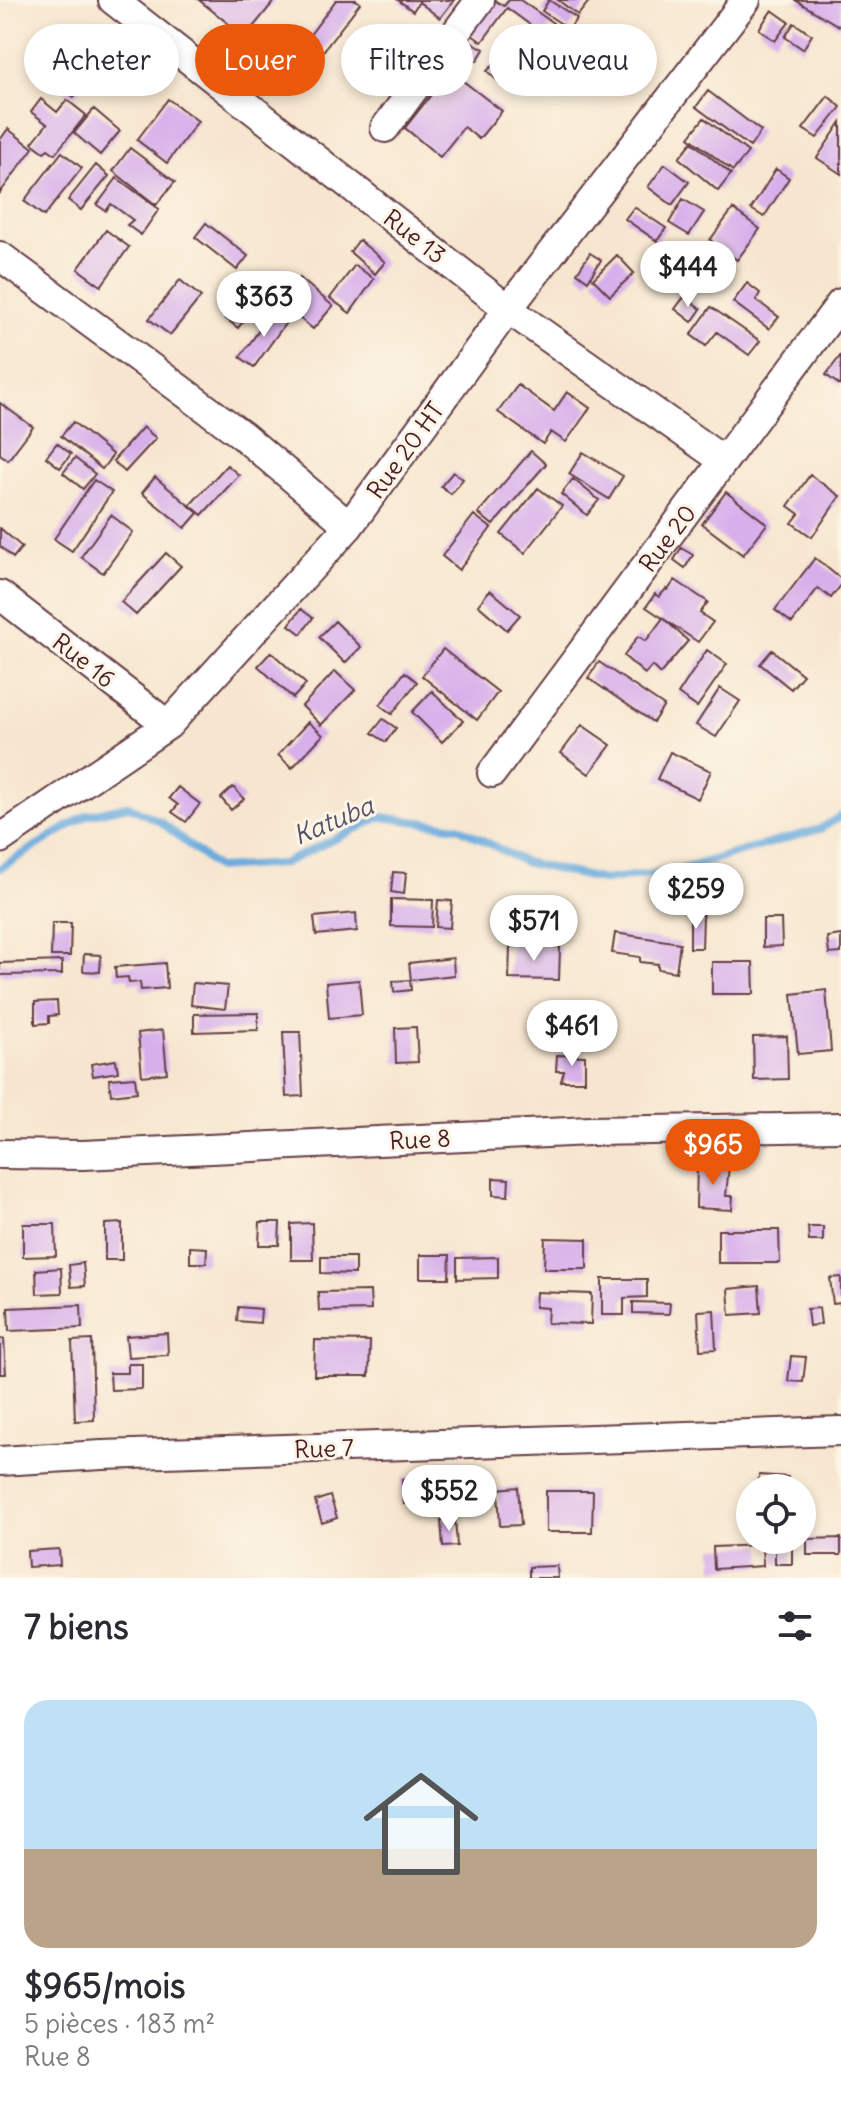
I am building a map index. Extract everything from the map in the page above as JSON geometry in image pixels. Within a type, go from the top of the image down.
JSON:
[{"type":"street","points":[[385,128],[480,0]]},
{"type":"street","name":"Rue 20 HT","points":[[0,839],[168,725],[349,526],[508,309],[746,0]]},
{"type":"street","name":"Rue 13","points":[[124,3],[508,309],[724,461]]},
{"type":"street","points":[[0,256],[242,435],[349,526]]},
{"type":"street","name":"Rue 20","points":[[492,773],[841,303]]},
{"type":"street","name":"Rue 16","points":[[0,595],[168,725]]},
{"type":"street","name":"Rue 8","points":[[0,1154],[83,1155],[590,1131],[841,1127]]},
{"type":"street","name":"Rue 7","points":[[0,1461],[118,1454],[841,1431]]},
{"type":"building","points":[[199,0],[275,0],[256,24],[229,24]]},
{"type":"building","points":[[336,0],[356,0],[360,3],[325,49],[325,24],[318,24]]},
{"type":"building","points":[[398,0],[454,0],[440,18],[419,2],[413,11]]},
{"type":"building","points":[[488,0],[504,6],[509,0],[520,0],[553,23],[529,24],[507,8],[495,24],[489,24],[489,32],[482,42],[473,36],[471,24]]},
{"type":"building","points":[[549,0],[577,18],[573,24],[562,24],[542,11]]},
{"type":"building","points":[[558,0],[590,0],[578,15]]},
{"type":"building","points":[[795,0],[841,0],[839,26]]},
{"type":"building","points":[[772,10],[789,22],[775,41],[759,29]]},
{"type":"building","points":[[794,23],[812,35],[803,49],[785,37]]},
{"type":"building","points":[[473,43],[484,49],[477,61],[473,58]]},
{"type":"building","points":[[473,89],[502,111],[479,139],[464,127],[440,157],[405,128],[430,96],[473,96]]},
{"type":"building","points":[[708,91],[761,131],[750,147],[696,107]]},
{"type":"building","points":[[828,96],[841,107],[817,138],[803,129]]},
{"type":"building","points":[[41,99],[57,112],[67,100],[86,115],[55,154],[48,149],[44,152],[32,143],[47,124],[31,112]]},
{"type":"building","points":[[168,99],[198,121],[167,163],[137,140]]},
{"type":"building","points":[[94,109],[120,131],[100,155],[74,133]]},
{"type":"building","points":[[704,118],[748,152],[733,171],[689,137]]},
{"type":"building","points":[[841,122],[841,174],[817,158]]},
{"type":"building","points":[[8,129],[33,148],[0,193],[0,140]]},
{"type":"building","points":[[692,142],[731,174],[718,191],[679,158]]},
{"type":"building","points":[[130,148],[175,182],[156,205],[113,171]]},
{"type":"building","points":[[62,152],[82,168],[44,216],[24,201]]},
{"type":"building","points":[[665,164],[689,182],[672,205],[648,187]]},
{"type":"building","points":[[96,165],[109,176],[81,210],[68,200]]},
{"type":"building","points":[[776,169],[789,178],[764,217],[751,209]]},
{"type":"building","points":[[117,178],[159,209],[141,235],[127,225],[133,220],[111,204],[106,211],[97,205]]},
{"type":"building","points":[[683,199],[704,212],[689,235],[669,223]]},
{"type":"building","points":[[634,207],[666,228],[657,241],[625,219]]},
{"type":"building","points":[[733,209],[760,229],[737,260],[710,240]]},
{"type":"building","points":[[206,223],[248,256],[237,270],[195,237]]},
{"type":"building","points":[[106,230],[129,247],[101,286],[78,269]]},
{"type":"building","points":[[359,240],[385,262],[375,274],[350,252]]},
{"type":"building","points":[[590,253],[601,260],[588,281],[577,273]]},
{"type":"building","points":[[617,255],[634,273],[610,296],[593,279]]},
{"type":"building","points":[[355,265],[374,279],[350,313],[330,298]]},
{"type":"building","points":[[300,278],[333,306],[313,329],[280,302]]},
{"type":"building","points":[[180,280],[201,297],[170,335],[149,319]]},
{"type":"building","points":[[254,282],[266,292],[238,328],[225,318]]},
{"type":"building","points":[[747,283],[760,293],[756,300],[779,317],[769,329],[733,302]]},
{"type":"building","points":[[684,297],[701,309],[692,322],[675,309]]},
{"type":"building","points":[[711,307],[760,341],[749,355],[717,332],[706,346],[691,335]]},
{"type":"building","points":[[273,311],[287,321],[254,367],[240,357]]},
{"type":"building","points":[[841,355],[841,386],[826,375]]},
{"type":"building","points":[[518,385],[554,411],[567,392],[590,408],[566,442],[551,432],[543,444],[498,412]]},
{"type":"building","points":[[0,403],[33,427],[8,460],[0,454]]},
{"type":"building","points":[[73,422],[113,455],[102,469],[61,436]]},
{"type":"building","points":[[143,427],[156,438],[125,472],[113,461]]},
{"type":"building","points":[[57,443],[71,454],[60,468],[46,457]]},
{"type":"building","points":[[531,451],[546,464],[493,525],[478,513]]},
{"type":"building","points":[[583,452],[623,476],[609,499],[569,474]]},
{"type":"building","points":[[75,458],[95,474],[83,489],[63,473]]},
{"type":"building","points":[[227,465],[239,475],[202,515],[190,505]]},
{"type":"building","points":[[453,472],[463,479],[451,494],[441,486]]},
{"type":"building","points":[[810,475],[840,496],[812,537],[792,523],[799,514],[788,506]]},
{"type":"building","points":[[155,477],[198,513],[185,528],[142,493]]},
{"type":"building","points":[[573,479],[599,500],[587,515],[561,494]]},
{"type":"building","points":[[94,480],[112,492],[72,551],[54,539]]},
{"type":"building","points":[[538,488],[562,506],[525,553],[501,534]]},
{"type":"building","points":[[726,492],[767,524],[743,555],[702,524]]},
{"type":"building","points":[[111,515],[133,532],[103,573],[81,557]]},
{"type":"building","points":[[474,515],[491,528],[459,570],[442,556]]},
{"type":"building","points":[[0,528],[22,547],[13,558],[0,546]]},
{"type":"building","points":[[681,548],[693,555],[685,568],[674,560]]},
{"type":"building","points":[[166,553],[181,566],[136,615],[121,602]]},
{"type":"building","points":[[815,558],[841,579],[841,585],[831,598],[818,588],[792,623],[775,610]]},
{"type":"building","points":[[675,580],[708,602],[700,613],[713,622],[698,642],[646,607],[655,594],[659,597]]},
{"type":"building","points":[[490,590],[520,615],[507,630],[478,605]]},
{"type":"building","points":[[301,609],[313,618],[301,634],[289,625]]},
{"type":"building","points":[[663,618],[688,641],[660,674],[652,666],[645,674],[624,656],[638,636],[646,641]]},
{"type":"building","points":[[335,621],[361,647],[345,663],[319,637]]},
{"type":"building","points":[[443,649],[498,692],[477,720],[422,676]]},
{"type":"building","points":[[707,650],[727,664],[697,707],[678,694]]},
{"type":"building","points":[[772,650],[803,675],[791,689],[760,664]]},
{"type":"building","points":[[271,652],[306,684],[293,698],[258,666]]},
{"type":"building","points":[[599,662],[664,706],[653,722],[588,678]]},
{"type":"building","points":[[335,671],[355,690],[321,725],[302,706]]},
{"type":"building","points":[[405,672],[417,682],[392,714],[380,705]]},
{"type":"building","points":[[720,688],[740,701],[716,737],[696,725]]},
{"type":"building","points":[[432,691],[463,721],[442,742],[412,712]]},
{"type":"building","points":[[383,719],[396,728],[386,742],[372,733]]},
{"type":"building","points":[[308,722],[323,735],[292,768],[278,755]]},
{"type":"building","points":[[582,725],[611,745],[589,774],[561,753]]},
{"type":"building","points":[[670,752],[711,771],[698,799],[657,779]]},
{"type":"building","points":[[178,787],[200,804],[186,822],[172,812],[178,805],[169,798]]},
{"type":"building","points":[[233,787],[244,799],[231,810],[221,798]]},
{"type":"building","points":[[393,872],[406,873],[404,894],[391,892]]},
{"type":"building","points":[[391,899],[433,900],[432,927],[391,926]]},
{"type":"building","points":[[438,900],[452,901],[450,928],[436,927]]},
{"type":"building","points":[[356,913],[357,931],[316,935],[314,917]]},
{"type":"building","points":[[690,915],[703,915],[702,948],[690,948]]},
{"type":"building","points":[[763,919],[781,919],[782,946],[763,947]]},
{"type":"building","points":[[52,923],[71,923],[70,956],[51,956]]},
{"type":"building","points":[[615,933],[680,943],[676,972],[658,969],[658,964],[640,962],[640,957],[612,953]]},
{"type":"building","points":[[841,935],[841,953],[829,954],[827,937]]},
{"type":"building","points":[[510,946],[560,947],[559,980],[509,979]]},
{"type":"building","points":[[84,954],[101,955],[100,972],[83,971]]},
{"type":"building","points":[[453,958],[454,975],[411,980],[409,963]]},
{"type":"building","points":[[62,961],[62,974],[0,975],[0,963]]},
{"type":"building","points":[[712,962],[753,962],[754,994],[712,994]]},
{"type":"building","points":[[165,963],[167,988],[141,990],[140,982],[129,983],[128,977],[116,978],[115,967]]},
{"type":"building","points":[[359,980],[362,1015],[329,1018],[326,983]]},
{"type":"building","points":[[410,980],[411,990],[394,992],[393,981]]},
{"type":"building","points":[[193,983],[228,986],[225,1009],[191,1005]]},
{"type":"building","points":[[826,990],[831,1051],[798,1054],[792,994]]},
{"type":"building","points":[[57,1001],[58,1015],[49,1016],[49,1023],[35,1024],[35,1002]]},
{"type":"building","points":[[258,1013],[258,1030],[194,1032],[194,1014]]},
{"type":"building","points":[[582,1013],[584,1039],[565,1041],[563,1015]]},
{"type":"building","points":[[416,1027],[418,1062],[396,1063],[395,1028]]},
{"type":"building","points":[[163,1030],[167,1073],[142,1076],[138,1033]]},
{"type":"building","points":[[283,1032],[300,1032],[303,1096],[286,1097]]},
{"type":"building","points":[[787,1036],[788,1079],[754,1080],[753,1037]]},
{"type":"building","points":[[557,1055],[585,1056],[585,1081],[561,1081],[564,1071],[556,1071]]},
{"type":"building","points":[[116,1060],[118,1072],[93,1076],[91,1064]]},
{"type":"building","points":[[135,1077],[137,1092],[111,1095],[109,1079]]},
{"type":"building","points":[[697,1163],[729,1165],[726,1196],[733,1196],[732,1210],[696,1208]]},
{"type":"building","points":[[493,1178],[509,1179],[508,1196],[493,1195]]},
{"type":"building","points":[[260,1222],[280,1222],[279,1245],[259,1245]]},
{"type":"building","points":[[122,1223],[122,1260],[105,1260],[105,1224]]},
{"type":"building","points":[[312,1223],[313,1260],[291,1260],[291,1224]]},
{"type":"building","points":[[23,1224],[55,1224],[56,1256],[23,1257]]},
{"type":"building","points":[[808,1227],[823,1227],[823,1241],[809,1241]]},
{"type":"building","points":[[718,1230],[779,1230],[780,1263],[718,1263]]},
{"type":"building","points":[[545,1238],[587,1239],[587,1269],[544,1269]]},
{"type":"building","points":[[190,1247],[207,1248],[206,1263],[190,1263]]},
{"type":"building","points":[[420,1255],[450,1255],[449,1278],[420,1278]]},
{"type":"building","points":[[321,1257],[355,1257],[355,1274],[321,1273]]},
{"type":"building","points":[[498,1257],[498,1278],[457,1279],[457,1258]]},
{"type":"building","points":[[83,1263],[85,1286],[71,1287],[69,1265]]},
{"type":"building","points":[[61,1268],[62,1293],[37,1294],[36,1270]]},
{"type":"building","points":[[841,1277],[841,1303],[833,1304],[830,1278]]},
{"type":"building","points":[[602,1279],[647,1279],[647,1297],[624,1298],[624,1315],[602,1315]]},
{"type":"building","points":[[759,1286],[761,1313],[730,1315],[728,1289]]},
{"type":"building","points":[[370,1291],[371,1310],[319,1311],[318,1292]]},
{"type":"building","points":[[536,1292],[592,1294],[591,1324],[547,1323],[548,1308],[535,1307]]},
{"type":"building","points":[[633,1302],[670,1303],[669,1314],[633,1313]]},
{"type":"building","points":[[81,1305],[82,1328],[9,1331],[8,1308]]},
{"type":"building","points":[[238,1307],[261,1309],[260,1323],[237,1321]]},
{"type":"building","points":[[819,1308],[821,1324],[809,1326],[807,1309]]},
{"type":"building","points":[[714,1310],[716,1349],[700,1350],[698,1311]]},
{"type":"building","points":[[167,1333],[168,1355],[128,1357],[126,1336]]},
{"type":"building","points":[[0,1339],[4,1339],[6,1374],[0,1374]]},
{"type":"building","points":[[92,1340],[94,1420],[75,1421],[72,1341]]},
{"type":"building","points":[[315,1340],[370,1341],[369,1376],[314,1376]]},
{"type":"building","points":[[791,1356],[806,1357],[803,1382],[788,1381]]},
{"type":"building","points":[[128,1364],[142,1364],[142,1389],[111,1390],[110,1373],[128,1373]]},
{"type":"building","points":[[417,1478],[418,1503],[404,1504],[402,1479]]},
{"type":"building","points":[[518,1487],[521,1525],[500,1526],[498,1489]]},
{"type":"building","points":[[546,1491],[593,1491],[592,1532],[546,1532]]},
{"type":"building","points":[[330,1496],[337,1518],[322,1523],[315,1501]]},
{"type":"building","points":[[443,1500],[463,1500],[463,1514],[443,1515]]},
{"type":"building","points":[[455,1518],[457,1546],[443,1547],[441,1520]]},
{"type":"building","points":[[841,1538],[841,1555],[807,1555],[816,1554],[816,1539]]},
{"type":"building","points":[[736,1546],[736,1554],[762,1554],[763,1566],[714,1569],[713,1547]]},
{"type":"building","points":[[59,1549],[60,1565],[28,1567],[27,1551]]},
{"type":"building","points":[[775,1554],[792,1554],[792,1564],[775,1564]]},
{"type":"building","points":[[557,1566],[558,1578],[529,1578],[529,1567]]},
{"type":"waterway","name":"Katuba","points":[[0,868],[87,815],[128,806],[161,822],[217,868],[282,864],[381,817],[458,827],[524,862],[603,880],[674,871],[820,829],[841,816]]}]
